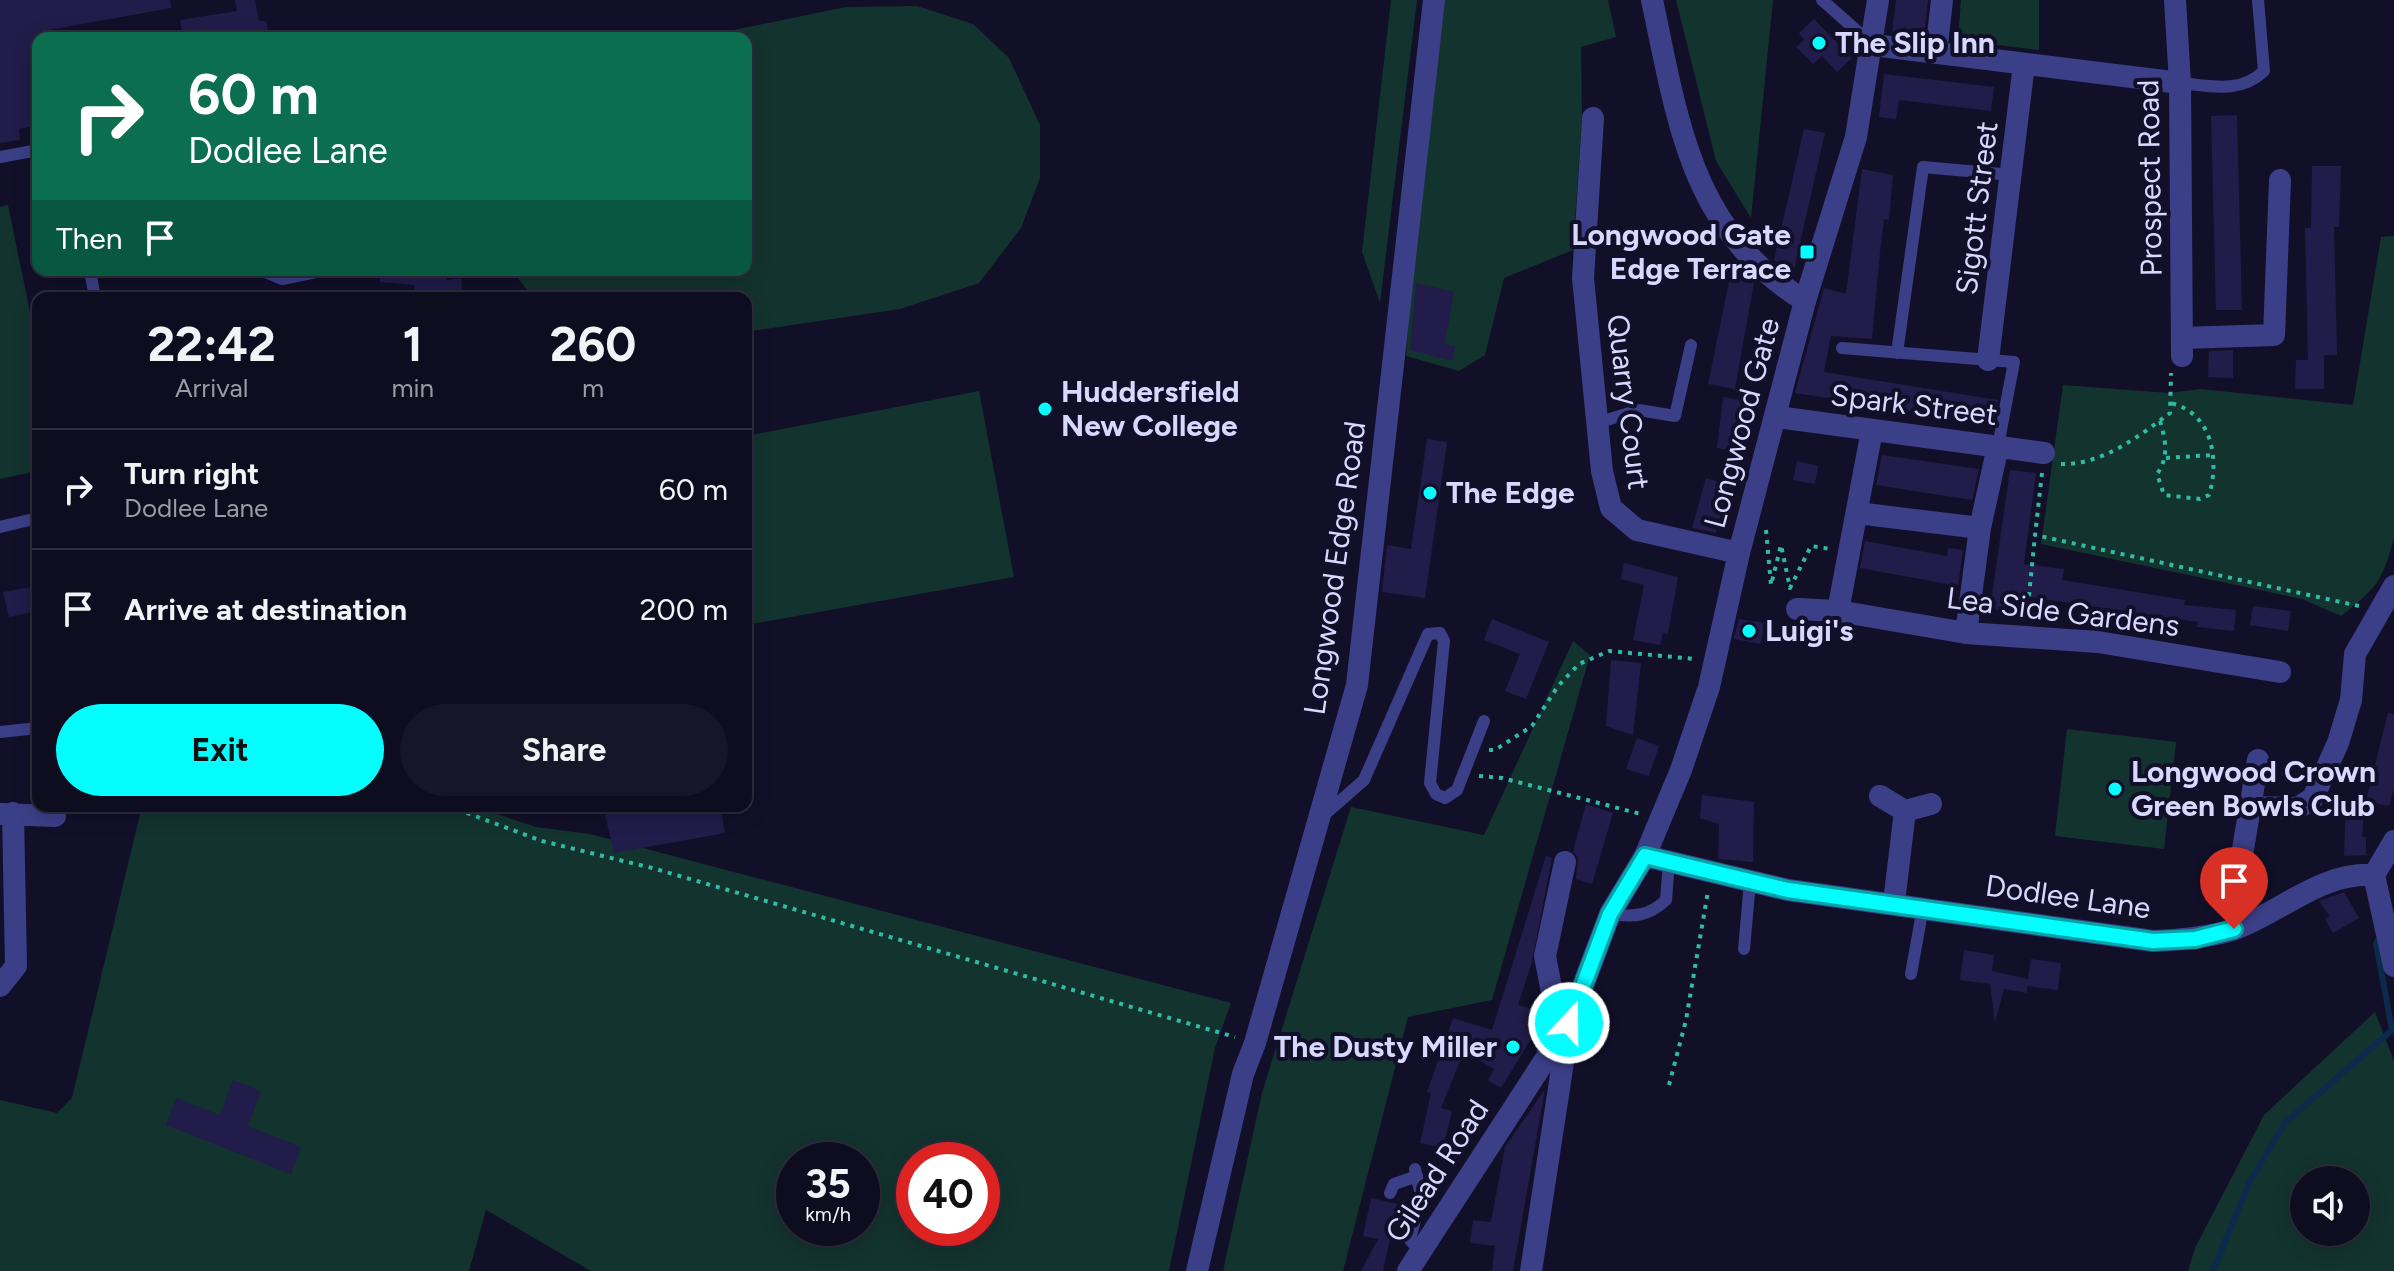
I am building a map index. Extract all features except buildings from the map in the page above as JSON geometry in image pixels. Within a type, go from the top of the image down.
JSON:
[{"type":"street","name":"Longwood Edge Road","points":[[1197,1271],[1243,1074],[1322,817],[1357,685],[1434,0]]},
{"type":"street","points":[[1652,0],[1680,129],[1713,209],[1751,261],[1771,280],[1805,301]]},
{"type":"street","name":"Longwood Gate","points":[[1569,1023],[1610,914],[1645,856],[1681,770],[1716,654],[1805,301],[1856,137],[1878,0]]},
{"type":"street","points":[[1936,53],[1942,0]]},
{"type":"street","name":"Prospect Road","points":[[2175,0],[2180,83],[2182,347]]},
{"type":"street","points":[[1873,45],[2180,83]]},
{"type":"street","name":"Sigott Street","points":[[1988,360],[2024,64]]},
{"type":"street","name":"Quarry Court","points":[[1593,118],[1583,278],[1602,471],[1611,508],[1637,530],[1739,553]]},
{"type":"street","points":[[2182,347],[2274,335],[2280,180]]},
{"type":"street","name":"Spark Street","points":[[1777,417],[1998,446],[2044,457]]},
{"type":"street","points":[[1838,611],[1872,430]]},
{"type":"street","points":[[1966,633],[1980,528],[1998,446]]},
{"type":"street","points":[[1857,513],[1980,528]]},
{"type":"street","points":[[2250,807],[2298,808],[2313,798],[2338,743],[2351,700],[2355,654],[2394,586]]},
{"type":"street","name":"Lea Side Gardens","points":[[1797,609],[1838,611],[1966,633],[2098,642],[2280,672]]},
{"type":"street","points":[[2241,861],[2258,760]]},
{"type":"street","points":[[1880,796],[1905,811],[1931,804]]},
{"type":"street","points":[[1894,902],[1905,811]]},
{"type":"street","points":[[0,986],[16,966],[6,814],[55,816]]},
{"type":"street","points":[[2392,850],[2364,874],[2384,909],[2392,956]]},
{"type":"street","name":"Dodlee Lane","points":[[1645,856],[1750,882],[2153,941],[2195,939],[2234,929],[2323,883],[2364,874]]},
{"type":"street","points":[[1548,1052],[1554,1003],[1545,956],[1565,862]]},
{"type":"street","points":[[1531,1271],[1569,1023]]},
{"type":"street","name":"Gilead Road","points":[[1414,1262],[1569,1023]]},
{"type":"lane","points":[[1822,0],[1873,45]]},
{"type":"lane","points":[[2180,83],[2231,88],[2251,83],[2264,71],[2258,0]]},
{"type":"lane","points":[[0,157],[32,151]]},
{"type":"lane","points":[[1897,353],[1923,167],[2012,175]]},
{"type":"lane","points":[[275,276],[282,279],[297,276]]},
{"type":"lane","points":[[1597,423],[1639,410],[1675,416],[1691,345]]},
{"type":"lane","points":[[1842,348],[2014,362],[1998,446]]},
{"type":"lane","points":[[0,527],[32,519]]},
{"type":"lane","points":[[1322,817],[1364,780],[1428,634],[1440,633],[1444,641],[1430,783],[1436,794],[1445,798],[1457,790],[1484,721]]},
{"type":"lane","points":[[0,732],[32,729]]},
{"type":"lane","points":[[1610,914],[1641,916],[1655,910],[1666,900],[1669,862]]},
{"type":"lane","points":[[1744,949],[1750,882]]},
{"type":"lane","points":[[1911,974],[1923,907]]},
{"type":"lane","points":[[1390,1193],[1394,1184],[1416,1172],[1421,1196],[1409,1231],[1414,1262]]},
{"type":"path","points":[[2024,636],[2044,457],[2076,465],[2093,460],[2160,421],[2170,413],[2172,371],[2182,347]]},
{"type":"path","points":[[2160,421],[2166,439],[2165,458],[2157,474],[2164,495],[2200,499],[2209,495],[2212,487],[2210,434],[2192,411],[2170,403]]},
{"type":"path","points":[[2165,458],[2212,455]]},
{"type":"path","points":[[1748,520],[1767,531],[1771,585],[1781,545],[1790,588],[1811,546],[1850,551]]},
{"type":"path","points":[[2035,535],[2359,606]]},
{"type":"path","points":[[1470,751],[1495,750],[1532,726],[1558,686],[1579,664],[1609,651],[1696,659],[1716,654]]},
{"type":"path","points":[[1465,771],[1659,819]]},
{"type":"path","points":[[464,812],[542,841],[652,868],[1255,1043]]},
{"type":"path","points":[[1669,1085],[1686,1020],[1692,970],[1712,873]]},
{"type":"green space","points":[[1391,0],[1417,0],[1380,303],[1362,252]]},
{"type":"green space","points":[[1445,0],[1608,0],[1616,37],[1581,47],[1582,116],[1573,250],[1504,278],[1485,355],[1459,371],[1406,356],[1413,259]]},
{"type":"green space","points":[[1676,0],[1773,0],[1751,218],[1716,161]]},
{"type":"green space","points":[[1961,0],[2039,0],[2039,50],[1958,40]]},
{"type":"green space","points":[[917,6],[973,24],[1009,58],[1040,125],[1040,178],[1021,228],[979,283],[900,309],[752,331],[752,292],[528,292],[516,276],[752,276],[752,32],[723,32],[846,7]]},
{"type":"green space","points":[[8,205],[32,322],[32,472],[0,479],[0,207]]},
{"type":"green space","points":[[2394,236],[2394,537],[2382,574],[2363,598],[2341,616],[2302,599],[2041,544],[2063,385],[2169,393],[2201,389],[2353,405],[2381,237]]},
{"type":"green space","points":[[979,391],[1014,577],[752,624],[752,435]]},
{"type":"green space","points":[[1573,641],[1590,655],[1492,1000],[1408,1017],[1343,1271],[1223,1271],[1262,1093],[1351,807],[1484,835]]},
{"type":"green space","name":"Longwood Crown Green Bowls Club","points":[[2067,729],[2176,742],[2164,849],[2055,836]]},
{"type":"green space","points":[[141,812],[491,812],[536,827],[590,834],[1231,1003],[1215,1048],[1169,1271],[591,1271],[486,1210],[469,1271],[0,1271],[0,1100],[57,1113],[72,1098]]},
{"type":"green space","points":[[2375,1012],[2394,1061],[2394,1271],[2188,1271],[2195,1248],[2264,1115]]},
{"type":"waterway","points":[[2213,1271],[2250,1181],[2285,1123],[2392,1030],[2376,943],[2381,936]]},
{"type":"place","name":"The Slip Inn","points":[[1819,43]]},
{"type":"place","name":"Longwood Gate Edge Terrace","points":[[1807,252]]},
{"type":"place","name":"Huddersfield New College","points":[[1045,409]]},
{"type":"place","name":"The Edge","points":[[1430,493]]},
{"type":"place","name":"Luigi's","points":[[1749,631]]},
{"type":"place","name":"Longwood Crown Green Bowls Club","points":[[2115,789]]},
{"type":"place","name":"The Dusty Miller","points":[[1513,1047]]},
{"type":"route","points":[[1569,1023],[1610,914],[1645,856],[1788,890],[1894,902],[2153,941],[2195,939],[2234,929]]}]
